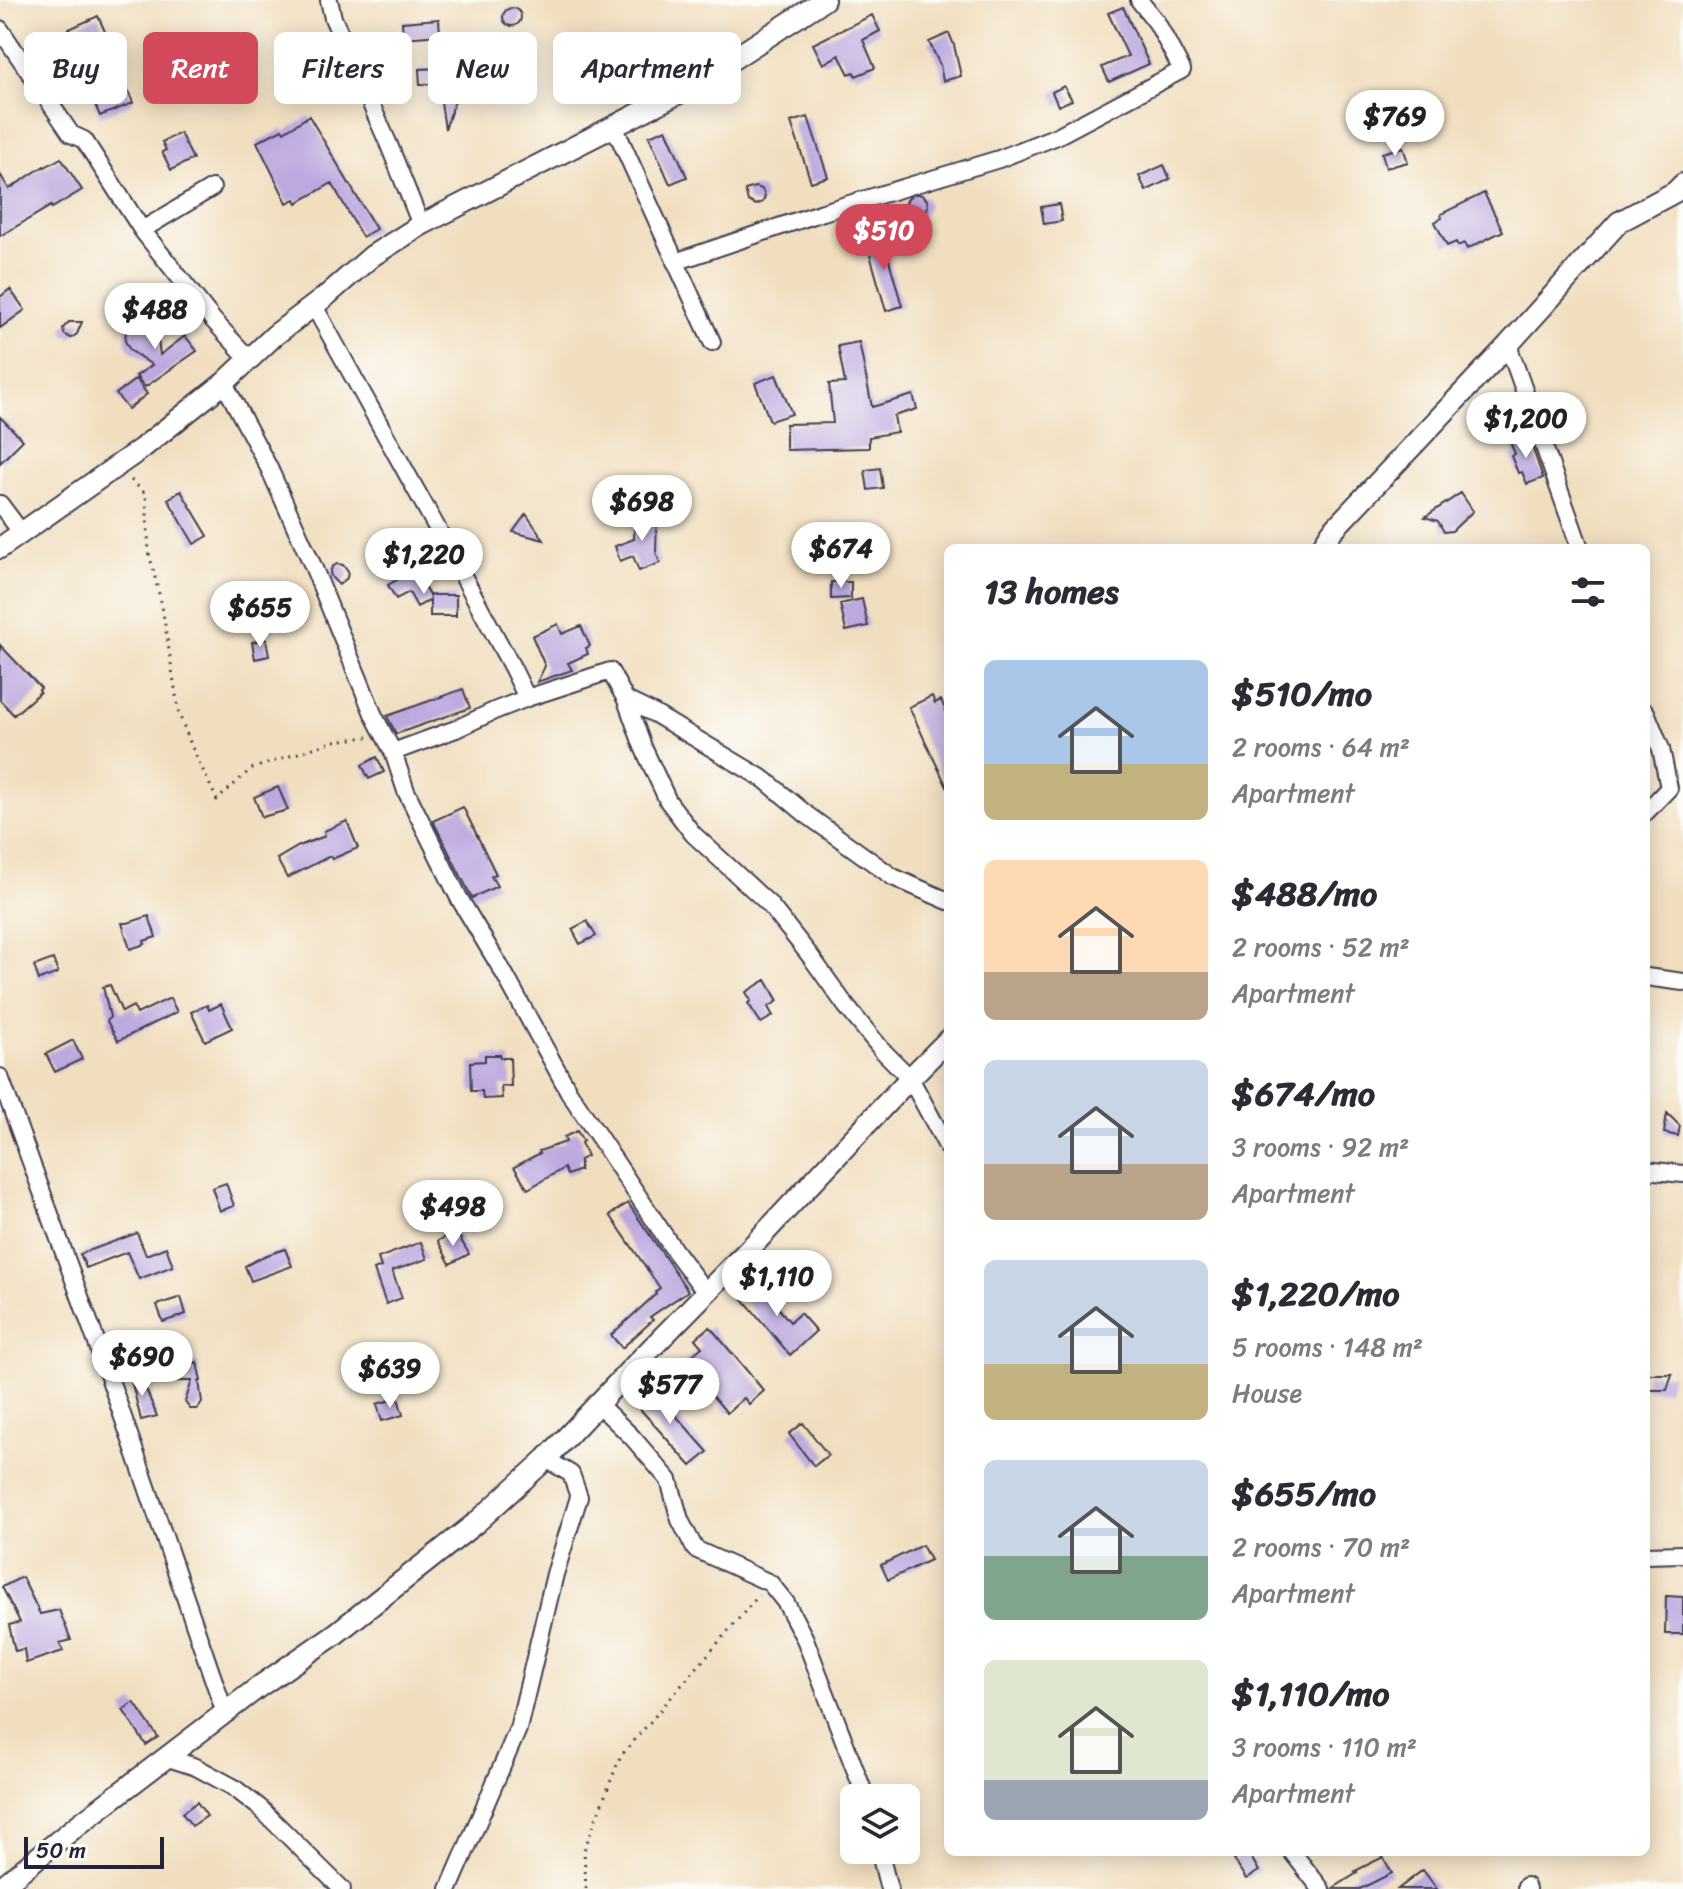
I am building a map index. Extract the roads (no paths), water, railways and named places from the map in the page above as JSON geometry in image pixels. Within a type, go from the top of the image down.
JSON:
[{"type":"street","points":[[329,0],[333,18],[421,225]]},
{"type":"street","points":[[0,548],[116,467],[224,383],[275,335],[372,256],[421,225],[685,90],[824,0]]},
{"type":"street","points":[[675,262],[823,212],[999,159],[1057,136],[1182,70],[1157,23],[1139,0]]},
{"type":"street","points":[[0,29],[71,134],[84,140],[142,230],[213,320],[249,359]]},
{"type":"street","points":[[614,126],[712,342]]},
{"type":"street","points":[[1324,544],[1332,531],[1619,222],[1675,192],[1683,184]]},
{"type":"street","points":[[142,230],[212,188]]},
{"type":"street","points":[[314,306],[462,573],[527,698]]},
{"type":"street","points":[[1508,345],[1579,544]]},
{"type":"street","points":[[224,383],[269,468],[374,716],[393,752],[406,791],[459,898],[556,1068],[651,1216],[707,1294]]},
{"type":"street","points":[[0,504],[21,532]]},
{"type":"street","points":[[393,752],[527,698],[610,671],[626,700],[668,801],[693,834],[769,904],[846,1006],[910,1078],[944,1141]]},
{"type":"street","points":[[626,700],[765,780],[807,815],[893,877],[944,899]]},
{"type":"street","points":[[1650,722],[1661,749],[1669,788],[1650,808]]},
{"type":"street","points":[[1650,978],[1683,982]]},
{"type":"street","points":[[0,1888],[74,1828],[260,1686],[334,1635],[465,1532],[546,1459],[944,1044]]},
{"type":"street","points":[[0,1077],[106,1368],[225,1713]]},
{"type":"street","points":[[1650,1170],[1683,1174]]},
{"type":"street","points":[[598,1404],[669,1480],[680,1520],[695,1549],[770,1583],[786,1603],[805,1639],[861,1784]]},
{"type":"street","points":[[449,1889],[518,1729],[555,1574],[579,1497],[571,1474],[546,1459]]},
{"type":"street","points":[[1650,1555],[1683,1554]]},
{"type":"street","points":[[168,1758],[196,1767],[233,1787],[259,1807],[342,1889]]},
{"type":"street","points":[[1295,1856],[1321,1889]]},
{"type":"street","points":[[883,1864],[889,1889]]}]
